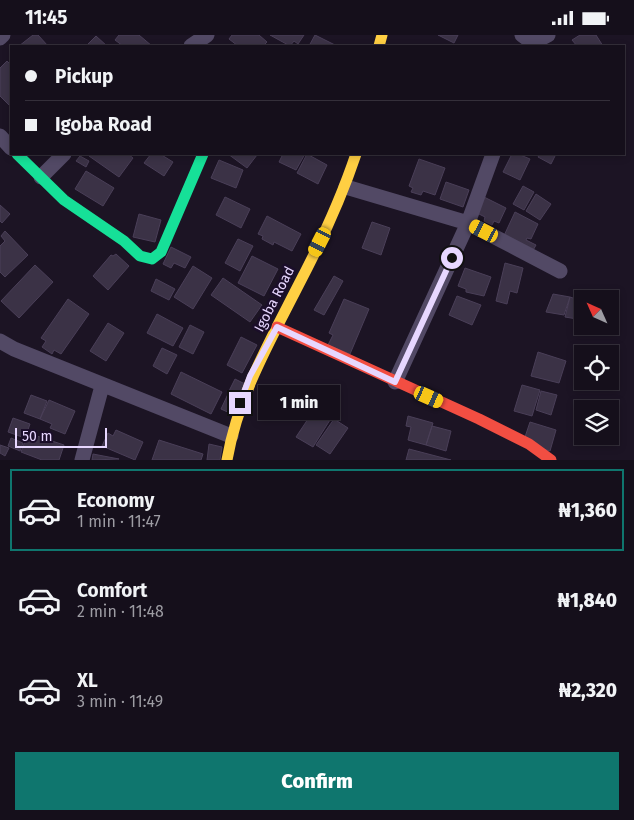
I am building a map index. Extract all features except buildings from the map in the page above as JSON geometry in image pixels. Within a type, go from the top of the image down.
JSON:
[{"type":"street","points":[[0,38],[3,35]]},
{"type":"street","points":[[193,45],[208,35]]},
{"type":"street","points":[[529,41],[548,35]]},
{"type":"street","points":[[0,136],[10,148]]},
{"type":"street","points":[[18,155],[64,200],[124,241],[140,256],[152,259],[161,252],[203,155]]},
{"type":"street","points":[[40,177],[63,155]]},
{"type":"street","name":"Igoba Road","points":[[227,460],[231,437],[250,376],[277,327],[346,187],[356,155]]},
{"type":"street","points":[[395,382],[468,223],[493,155]]},
{"type":"street","points":[[346,187],[468,223],[560,271]]},
{"type":"street","points":[[277,327],[521,440],[551,460]]},
{"type":"street","points":[[0,341],[14,349],[102,386],[231,437]]},
{"type":"street","points":[[82,460],[102,386]]},
{"type":"traffic: fast","points":[[18,155],[64,200],[124,241],[140,256],[152,259],[161,252],[203,155]]},
{"type":"traffic: slow","points":[[379,45],[382,35]]},
{"type":"traffic: slow","points":[[227,460],[239,414],[256,369],[323,236],[356,155]]},
{"type":"traffic: jam","points":[[277,327],[479,419],[529,444],[551,460]]},
{"type":"route","points":[[240,403],[250,376],[277,327],[395,382],[452,258]]}]
